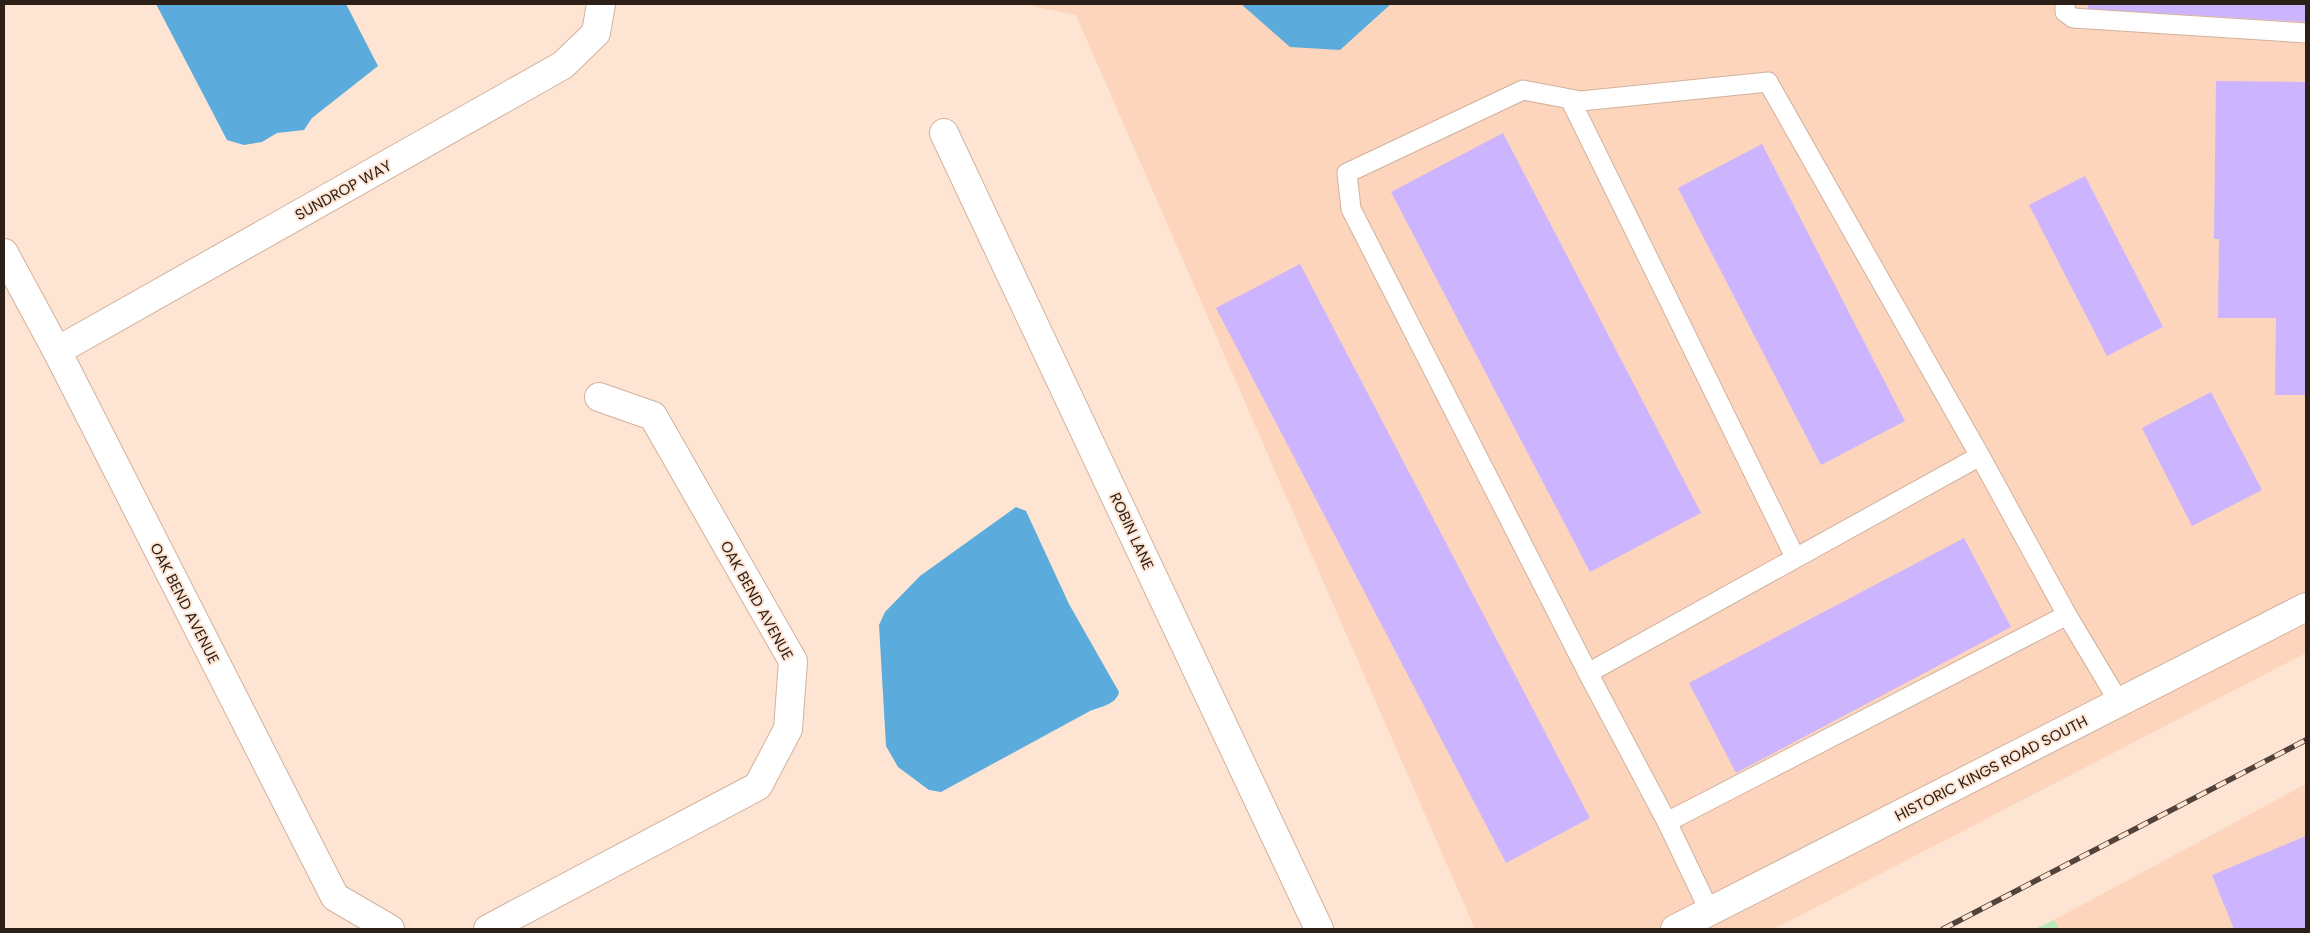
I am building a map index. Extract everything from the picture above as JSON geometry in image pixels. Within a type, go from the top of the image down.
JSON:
[{"type":"street","name":"SUNDROP WAY","points":[[56,352],[563,65],[596,33],[601,4]]},
{"type":"street","name":"ROBIN LANE","points":[[944,133],[1319,929]]},
{"type":"street","name":"OAK BEND AVENUE","points":[[4,253],[335,896],[390,929]]},
{"type":"street","name":"OAK BEND AVENUE","points":[[488,929],[758,786],[788,729],[793,661],[663,433],[653,416],[598,397]]},
{"type":"street","name":"HISTORIC KINGS ROAD SOUTH","points":[[1675,929],[2306,606]]},
{"type":"lane","points":[[2065,4],[2064,12],[2073,18],[2306,33]]},
{"type":"lane","points":[[1710,912],[1667,822],[1588,673],[1351,209],[1347,173],[1523,90],[1581,101],[1768,82],[1980,456],[2067,615],[2119,702]]},
{"type":"lane","points":[[1570,99],[1795,557]]},
{"type":"lane","points":[[1588,673],[1980,456]]},
{"type":"lane","points":[[1667,822],[2067,615]]},
{"type":"shaded area","points":[[1022,4],[2306,4],[2306,653],[1774,929],[1475,929],[1076,15]]},
{"type":"shaded area","points":[[2306,784],[2306,929],[2059,929],[2054,920]]},
{"type":"green space","points":[[2054,920],[2059,929],[2035,929]]},
{"type":"water","points":[[156,4],[346,4],[378,66],[312,118],[304,130],[277,133],[262,142],[244,145],[227,140]]},
{"type":"water","points":[[1241,4],[1391,4],[1340,50],[1290,47]]},
{"type":"water","points":[[1016,507],[1026,511],[1069,604],[1119,692],[1118,696],[1112,702],[1090,711],[941,792],[929,790],[898,767],[886,746],[879,625],[885,612],[920,576]]},
{"type":"building","points":[[2088,4],[2306,4],[2306,22],[2088,9]]},
{"type":"building","points":[[2216,81],[2306,82],[2306,395],[2275,395],[2276,318],[2218,318],[2219,239],[2214,239]]},
{"type":"building","points":[[1503,133],[1701,513],[1590,572],[1391,192]]},
{"type":"building","points":[[1762,144],[1905,421],[1821,465],[1678,188]]},
{"type":"building","points":[[2085,176],[2163,327],[2107,356],[2029,205]]},
{"type":"building","points":[[1300,264],[1590,818],[1506,863],[1216,308]]},
{"type":"building","points":[[2211,392],[2262,490],[2192,526],[2142,428]]},
{"type":"building","points":[[1964,538],[2011,627],[1736,773],[1689,683]]},
{"type":"building","points":[[2306,836],[2306,929],[2234,929],[2212,875]]},
{"type":"railway","points":[[1943,929],[2306,740]]}]
